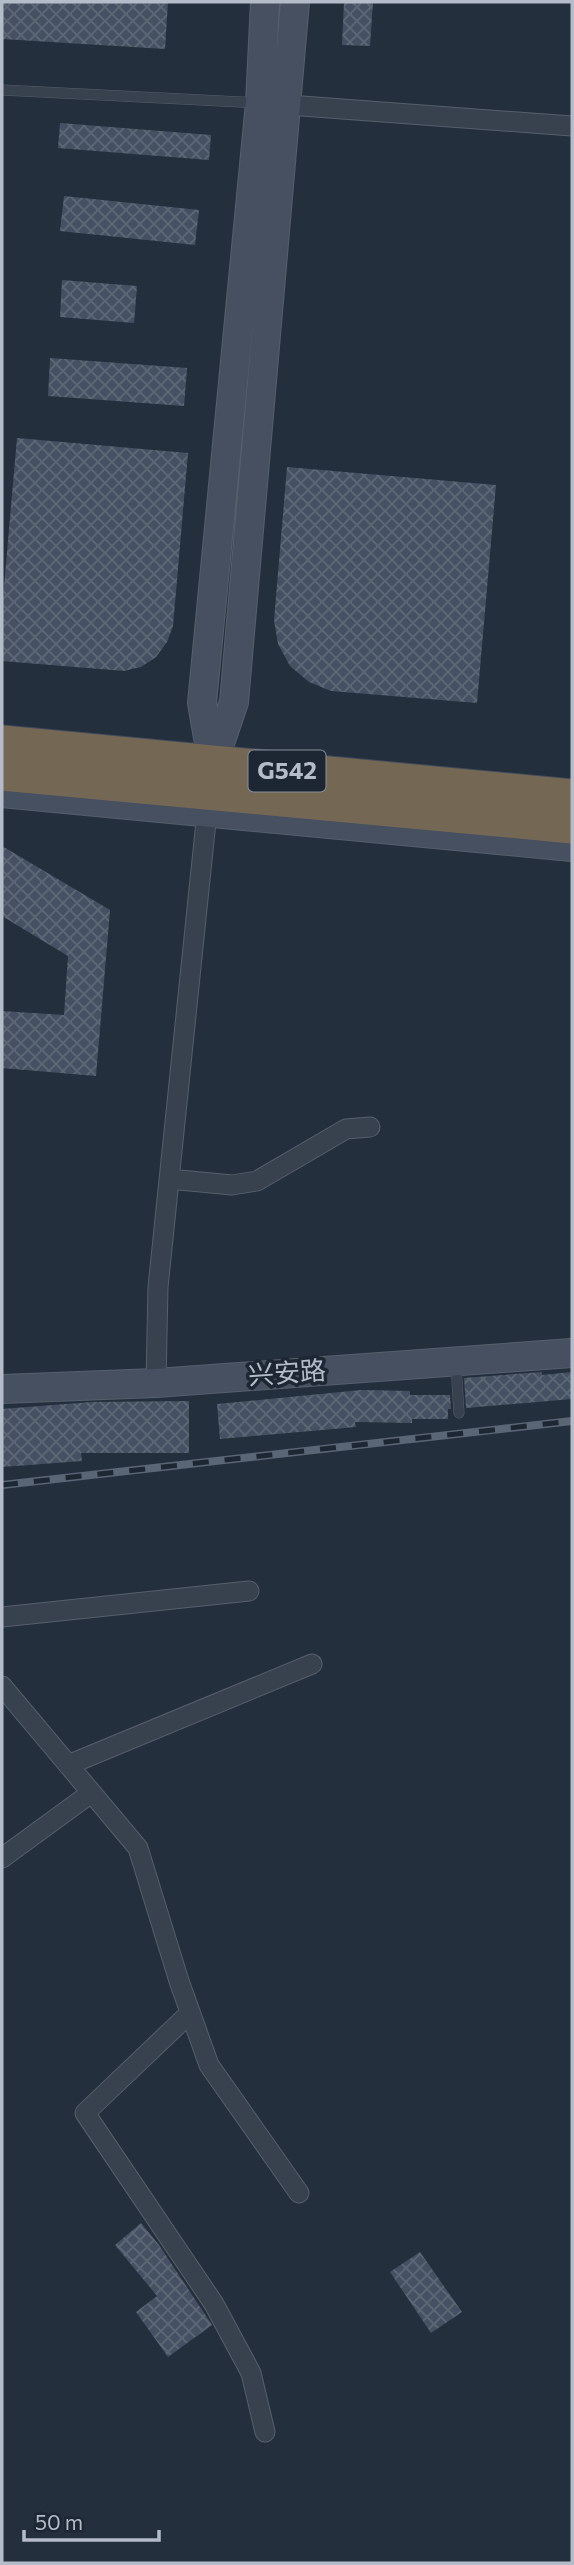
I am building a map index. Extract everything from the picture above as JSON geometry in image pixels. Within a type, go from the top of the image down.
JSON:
[{"type":"highway","name":"G542","points":[[2,743],[210,790],[572,797]]},
{"type":"highway","name":"G542","points":[[2,773],[210,790],[572,826]]},
{"type":"main road","points":[[210,790],[202,703],[260,103],[265,2]]},
{"type":"main road","points":[[210,790],[234,702],[295,2]]},
{"type":"main road","points":[[2,793],[210,790],[572,846]]},
{"type":"main road","name":"兴安路","points":[[2,1389],[156,1383],[572,1353]]},
{"type":"street","points":[[260,103],[572,126]]},
{"type":"street","points":[[156,1383],[158,1287],[210,790]]},
{"type":"street","points":[[169,1179],[232,1185],[257,1181],[346,1129],[370,1127]]},
{"type":"street","points":[[2,1616],[249,1591]]},
{"type":"street","points":[[68,1765],[312,1664]]},
{"type":"street","points":[[2,1686],[138,1848],[209,2066],[299,2193]]},
{"type":"street","points":[[2,1858],[91,1793]]},
{"type":"street","points":[[190,2013],[85,2113],[214,2304],[251,2373],[265,2432]]},
{"type":"lane","points":[[2,90],[260,103]]},
{"type":"lane","points":[[455,1361],[459,1413]]},
{"type":"building","points":[[2,2],[168,2],[165,49],[2,39]]},
{"type":"building","points":[[344,2],[373,2],[370,46],[342,45]]},
{"type":"building","points":[[60,123],[211,135],[209,160],[58,148]]},
{"type":"building","points":[[64,196],[199,210],[195,245],[60,231]]},
{"type":"building","points":[[62,280],[137,286],[134,323],[60,317]]},
{"type":"building","points":[[50,358],[187,368],[184,406],[48,396]]},
{"type":"building","points":[[17,438],[188,453],[173,626],[167,642],[156,657],[141,667],[124,671],[2,661],[2,609]]},
{"type":"building","points":[[287,467],[496,485],[477,703],[331,691],[309,682],[290,666],[278,644],[274,620]]},
{"type":"building","points":[[2,846],[110,910],[96,1076],[2,1068],[2,1011],[64,1015],[68,956],[2,916]]},
{"type":"building","points":[[542,1372],[542,1375],[572,1372],[572,1399],[466,1408],[464,1378]]},
{"type":"building","points":[[361,1390],[410,1391],[410,1395],[450,1395],[451,1409],[448,1409],[448,1419],[412,1419],[412,1423],[355,1422],[356,1427],[220,1439],[217,1404]]},
{"type":"building","points":[[189,1401],[189,1453],[81,1453],[82,1461],[2,1467],[2,1409],[92,1402]]},
{"type":"building","points":[[141,2223],[159,2245],[212,2325],[168,2357],[136,2312],[157,2296],[115,2245]]},
{"type":"building","points":[[420,2252],[462,2312],[431,2333],[390,2272]]},
{"type":"railway","points":[[2,1485],[572,1421]]}]
